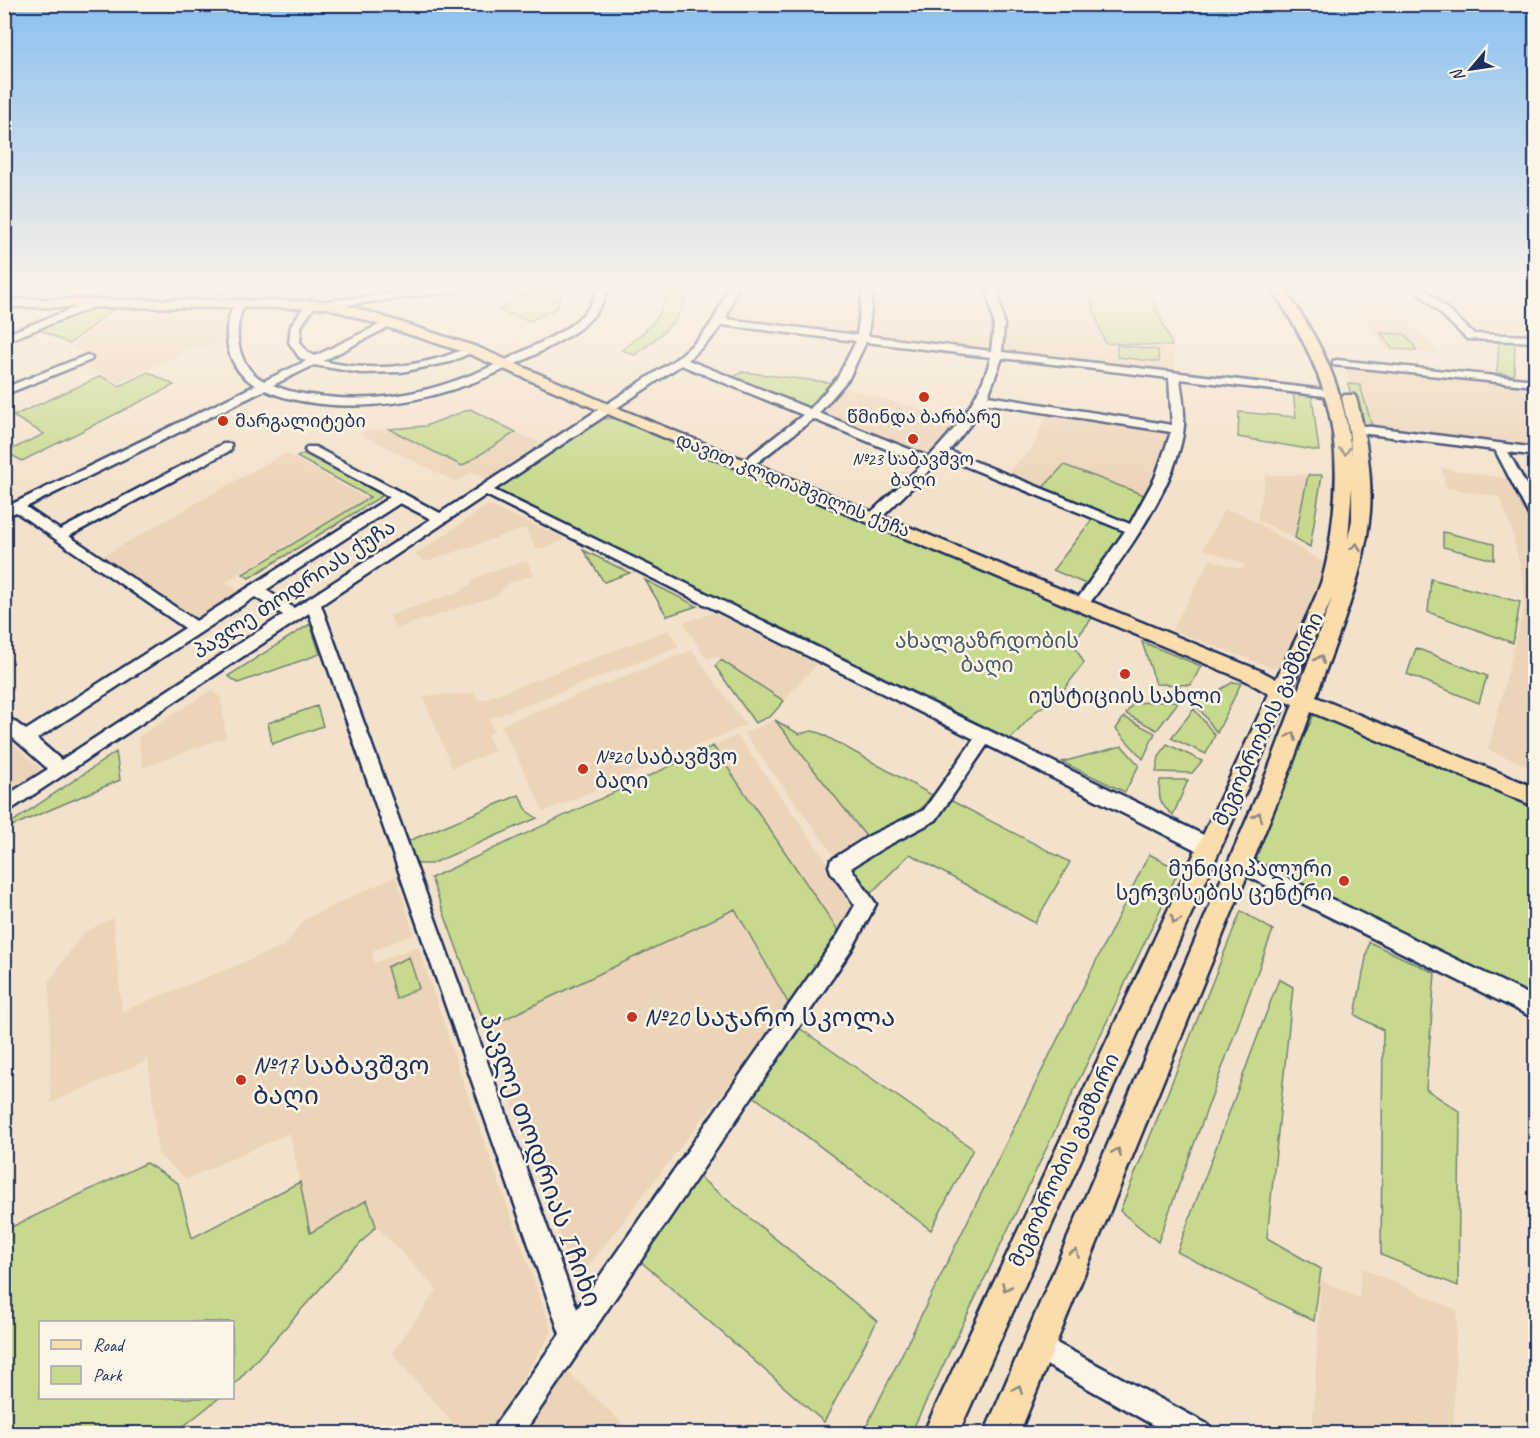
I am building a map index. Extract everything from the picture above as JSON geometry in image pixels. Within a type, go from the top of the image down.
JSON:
[{"type":"main road","name":"დავით კლდიაშვილის ქუჩა","points":[[484,355],[745,466],[1254,676],[1307,695]]},
{"type":"main road","name":"მეგობრობის გამზირი","points":[[939,1434],[1330,583],[1340,544],[1346,462],[1333,394],[1319,355]]},
{"type":"main road","name":"მეგობრობის გამზირი","points":[[1001,1434],[1238,862],[1279,770],[1345,589],[1360,520],[1360,469],[1357,429],[1348,394],[1332,355]]},
{"type":"main road","points":[[1307,695],[1536,782]]},
{"type":"main road","points":[[1307,695],[1536,798]]},
{"type":"street","points":[[235,355],[244,373],[264,386],[302,397],[341,402],[374,402],[437,392],[477,379],[525,355]]},
{"type":"street","points":[[305,355],[329,367],[363,371],[402,369],[460,355]]},
{"type":"street","points":[[11,510],[325,355]]},
{"type":"street","name":"პავლე თოდრიას ქუჩა","points":[[4,807],[687,355]]},
{"type":"street","points":[[745,466],[812,415],[844,378],[854,355]]},
{"type":"street","points":[[873,518],[943,453],[969,422],[982,399],[999,355]]},
{"type":"street","points":[[1008,355],[1333,394]]},
{"type":"street","points":[[4,392],[87,358]]},
{"type":"street","points":[[680,361],[932,464]]},
{"type":"street","points":[[1337,363],[1536,383]]},
{"type":"street","points":[[1081,604],[1134,530],[1156,488],[1178,429],[1174,375]]},
{"type":"street","points":[[982,399],[1178,429]]},
{"type":"street","points":[[1357,429],[1536,452]]},
{"type":"street","points":[[58,536],[227,447]]},
{"type":"street","points":[[1500,448],[1536,515]]},
{"type":"street","points":[[310,450],[441,519]]},
{"type":"street","points":[[943,453],[1134,530]]},
{"type":"street","points":[[485,490],[1209,847]]},
{"type":"street","points":[[26,738],[398,498]]},
{"type":"street","points":[[11,510],[58,536],[196,628]]},
{"type":"street","points":[[255,590],[295,616]]},
{"type":"street","name":"პავლე თოდრიას I ჩიხი","points":[[313,604],[573,1335]]},
{"type":"street","points":[[4,720],[61,770]]},
{"type":"street","name":"პავლე თოდრიას I ჩიხი","points":[[573,1335],[845,942],[866,904],[838,866],[876,842],[930,815],[984,737]]},
{"type":"street","points":[[1238,862],[1536,1009]]},
{"type":"street","points":[[506,1434],[573,1335]]},
{"type":"street","points":[[1036,1345],[1197,1434]]},
{"type":"shaded area","points":[[87,355],[177,355],[120,383],[78,362],[89,356]]},
{"type":"shaded area","points":[[1025,355],[1174,355],[1174,373]]},
{"type":"shaded area","points":[[1355,367],[1535,385],[1535,450],[1365,429],[1345,369]]},
{"type":"shaded area","name":"№23 საბავშვო ბაღი","points":[[843,388],[962,420],[928,458],[821,415]]},
{"type":"shaded area","points":[[1048,411],[1171,429],[1144,495],[1064,465],[1040,491],[1005,477],[1034,445]]},
{"type":"shaded area","points":[[389,429],[462,466],[516,432],[541,443],[486,479],[473,472],[456,482],[361,434],[360,431]]},
{"type":"shaded area","points":[[285,453],[366,498],[226,582],[243,594],[193,625],[99,558]]},
{"type":"shaded area","points":[[1441,468],[1511,479],[1535,521],[1535,769],[1488,750],[1524,608],[1524,585],[1511,527],[1499,497],[1447,488]]},
{"type":"shaded area","points":[[1266,475],[1308,475],[1295,538],[1257,520]]},
{"type":"shaded area","points":[[488,505],[563,537],[563,541],[537,550],[525,528],[426,562],[415,555]]},
{"type":"shaded area","points":[[1224,510],[1240,513],[1328,565],[1318,597],[1285,667],[1272,668],[1172,630],[1210,559],[1236,568],[1245,568],[1244,564],[1203,549]]},
{"type":"shaded area","points":[[527,561],[534,575],[509,583],[496,596],[395,629],[390,615],[462,591],[479,576]]},
{"type":"shaded area","points":[[714,613],[817,664],[784,700],[715,656],[707,659],[683,623]]},
{"type":"shaded area","points":[[668,630],[679,647],[489,719],[494,732],[487,735],[495,751],[452,768],[423,696],[475,693],[479,701]]},
{"type":"shaded area","name":"№20 საბავშვო ბაღი","points":[[692,650],[746,725],[544,812],[501,725]]},
{"type":"shaded area","points":[[211,690],[221,698],[226,737],[143,768],[138,737]]},
{"type":"shaded area","points":[[775,720],[868,839],[834,856],[744,733]]},
{"type":"shaded area","name":"№20 საჯარო სკოლა","points":[[737,735],[858,905],[790,1006],[576,1282],[431,878]]},
{"type":"shaded area","points":[[5,736],[43,771],[5,796]]},
{"type":"shaded area","points":[[396,876],[414,934],[372,951],[374,963],[418,946],[468,1096],[552,1331],[489,1433],[461,1433],[392,1353],[437,1290],[376,1226],[367,1200],[310,1233],[290,1133],[186,1179],[158,1154],[148,1056],[144,1062],[51,1103],[49,981],[83,933],[113,918],[122,1011],[284,946],[305,919]]},
{"type":"shaded area","points":[[1362,1268],[1457,1310],[1453,1433],[1312,1433],[1321,1280],[1359,1298]]},
{"type":"shaded area","points":[[565,1369],[633,1433],[521,1434]]},
{"type":"green space","points":[[1117,355],[1158,355],[1159,362],[1117,357]]},
{"type":"green space","points":[[1498,355],[1515,355],[1514,375],[1497,373]]},
{"type":"green space","points":[[148,372],[174,385],[22,461],[6,452],[44,434],[13,416],[101,376],[120,386]]},
{"type":"green space","points":[[742,372],[835,383],[814,410],[805,411],[729,380]]},
{"type":"green space","points":[[1348,384],[1360,385],[1373,429],[1360,427]]},
{"type":"green space","points":[[1293,392],[1312,396],[1319,451],[1238,437],[1239,412],[1296,417]]},
{"type":"green space","points":[[470,409],[516,432],[462,466],[389,429],[425,426]]},
{"type":"green space","name":"ახალგაზრდობის ბაღი","points":[[617,418],[1092,618],[1073,643],[1084,663],[1058,697],[1036,711],[1006,744],[497,493],[496,485],[603,419]]},
{"type":"green space","points":[[307,452],[385,494],[249,578],[243,574],[370,497],[297,457]]},
{"type":"green space","points":[[1064,465],[1144,495],[1129,526],[1040,491]]},
{"type":"green space","points":[[1308,475],[1322,475],[1310,547],[1295,538]]},
{"type":"green space","points":[[1094,517],[1128,530],[1088,585],[1053,570]]},
{"type":"green space","points":[[1443,532],[1494,544],[1494,560],[1443,547]]},
{"type":"green space","points":[[583,550],[630,573],[604,582]]},
{"type":"green space","points":[[1431,579],[1520,602],[1513,643],[1428,612]]},
{"type":"green space","points":[[645,580],[697,606],[667,616]]},
{"type":"green space","points":[[310,624],[320,654],[238,683],[228,676]]},
{"type":"green space","points":[[1142,642],[1201,666],[1191,685],[1156,684]]},
{"type":"green space","points":[[1416,648],[1487,676],[1479,703],[1407,674]]},
{"type":"green space","points":[[721,660],[784,701],[771,716],[755,723],[715,666]]},
{"type":"green space","points":[[1233,682],[1241,683],[1217,733],[1196,704]]},
{"type":"green space","points":[[1179,701],[1157,730],[1126,714],[1133,703]]},
{"type":"green space","points":[[317,706],[323,726],[272,744],[268,723]]},
{"type":"green space","points":[[1194,709],[1215,735],[1206,754],[1171,738]]},
{"type":"green space","points":[[1316,710],[1535,802],[1535,1003],[1256,864],[1251,855]]},
{"type":"green space","points":[[1124,717],[1155,733],[1143,759],[1116,729]]},
{"type":"green space","points":[[775,720],[799,734],[812,731],[820,733],[932,795],[916,815],[868,839]]},
{"type":"green space","points":[[1167,744],[1202,761],[1192,773],[1156,772],[1159,757]]},
{"type":"green space","points":[[713,746],[840,933],[790,1006],[735,909],[486,1028],[431,878]]},
{"type":"green space","points":[[1122,746],[1139,765],[1125,792],[1062,762]]},
{"type":"green space","points":[[116,752],[120,780],[5,829],[5,827]]},
{"type":"green space","points":[[1160,780],[1188,780],[1173,815],[1160,800]]},
{"type":"green space","points":[[519,795],[528,812],[537,818],[431,864],[414,864],[406,842]]},
{"type":"green space","points":[[948,799],[1070,862],[1035,923],[910,854],[871,893],[851,866]]},
{"type":"green space","points":[[1149,854],[1179,870],[911,1433],[863,1433]]},
{"type":"green space","points":[[1241,911],[1273,930],[1158,1242],[1120,1211]]},
{"type":"green space","points":[[1369,942],[1435,973],[1426,1089],[1460,1112],[1458,1286],[1381,1255],[1383,1030],[1355,1015]]},
{"type":"green space","points":[[409,957],[419,988],[396,999],[387,967]]},
{"type":"green space","points":[[1279,979],[1293,987],[1267,1238],[1321,1269],[1314,1321],[1177,1252]]},
{"type":"green space","points":[[795,1025],[973,1149],[931,1230],[748,1092]]},
{"type":"green space","points":[[146,1163],[178,1183],[192,1238],[300,1182],[310,1233],[367,1200],[376,1226],[234,1385],[234,1321],[39,1321],[39,1399],[218,1399],[175,1433],[5,1433],[5,1230]]},
{"type":"green space","points":[[698,1176],[877,1321],[824,1422],[639,1260]]},
{"type":"place","name":"წმინდა ბარბარე","points":[[924,397]]},
{"type":"place","name":"მარგალიტები","points":[[223,421]]},
{"type":"place","name":"№23 საბავშვო ბაღი","points":[[913,439]]},
{"type":"place","name":"იუსტიციის სახლი","points":[[1125,674]]},
{"type":"place","name":"№20 საბავშვო ბაღი","points":[[583,769]]},
{"type":"place","name":"მუნიციპალური სერვისების ცენტრი","points":[[1344,881]]},
{"type":"place","name":"№20 საჯარო სკოლა","points":[[632,1017]]},
{"type":"place","name":"№17 საბავშვო ბაღი","points":[[241,1080]]}]
